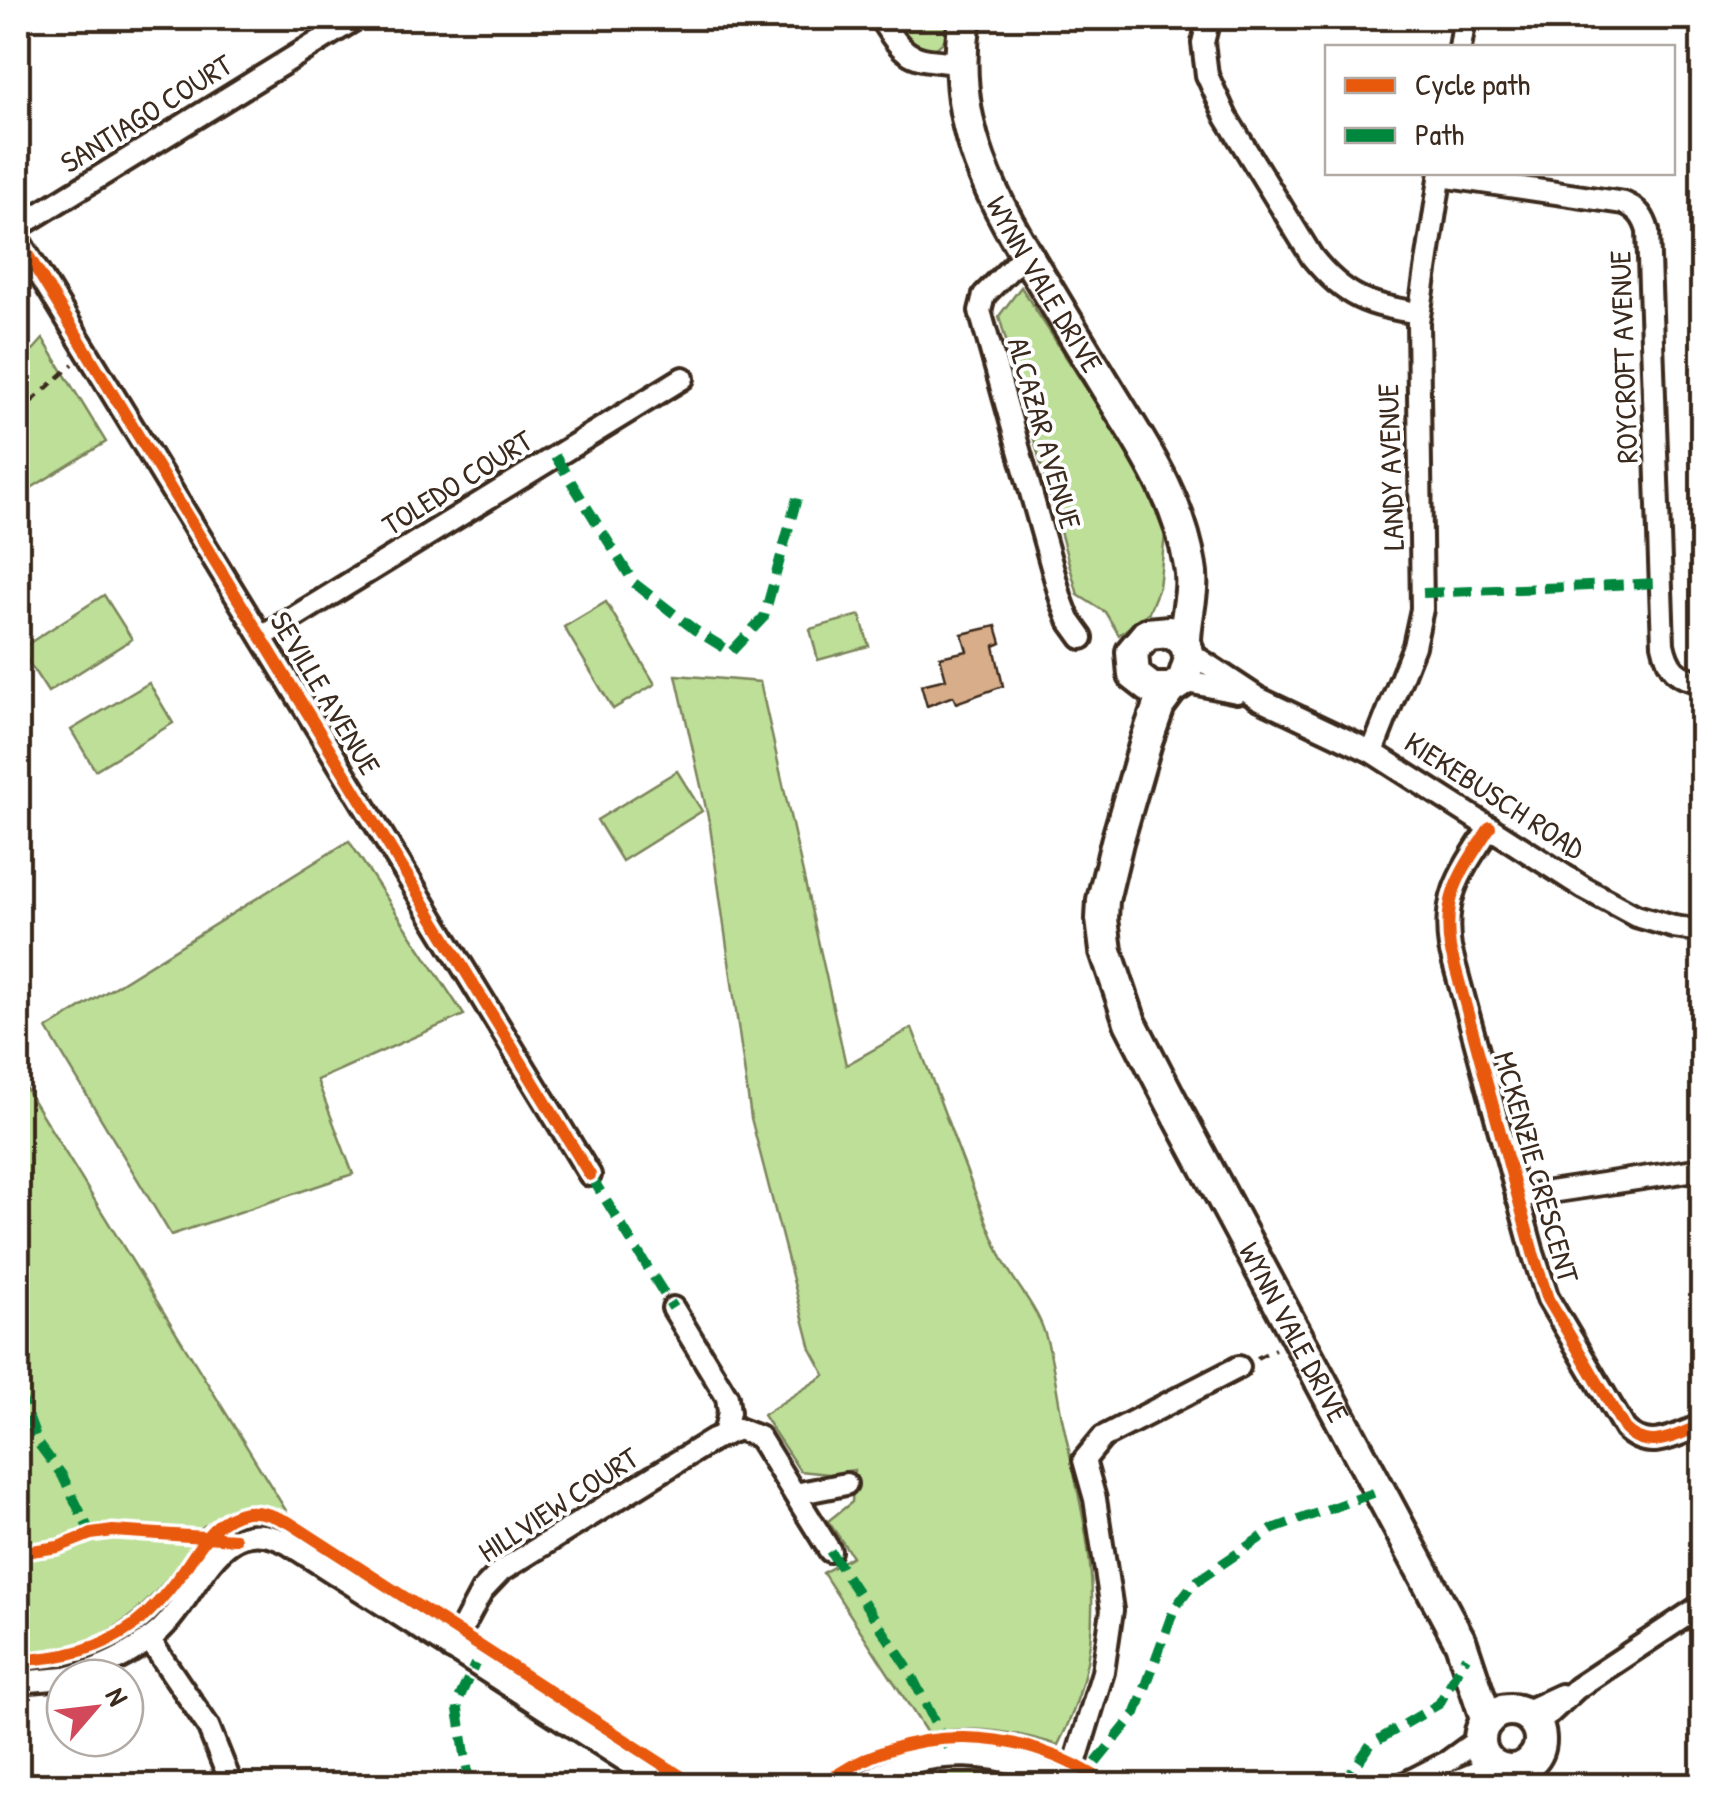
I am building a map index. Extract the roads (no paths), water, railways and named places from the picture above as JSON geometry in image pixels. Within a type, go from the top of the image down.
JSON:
[{"type":"main road","name":"WYNN VALE DRIVE","points":[[965,18],[964,90],[977,160],[992,197],[1025,254],[1161,476],[1181,532],[1192,580],[1182,666],[1159,705],[1146,742],[1103,900],[1102,934],[1130,1022]]},
{"type":"main road","name":"WYNN VALE DRIVE","points":[[1147,634],[1172,600],[1181,532]]},
{"type":"main road","points":[[1158,630],[1170,632],[1182,666],[1152,689],[1138,679],[1131,662],[1132,652],[1147,634],[1158,630]]},
{"type":"main road","name":"WYNN VALE DRIVE","points":[[1138,679],[1131,736],[1090,882],[1086,928],[1106,990],[1130,1022],[1461,1642],[1513,1726],[1544,1786]]},
{"type":"main road","points":[[1513,1726],[1524,1766],[1508,1773],[1484,1754],[1513,1726]]},
{"type":"street","name":"SANTIAGO COURT","points":[[18,228],[357,18]]},
{"type":"street","points":[[880,18],[908,55],[962,64]]},
{"type":"street","points":[[1209,18],[1203,43],[1207,75],[1226,118],[1312,257],[1353,296],[1381,307],[1419,313]]},
{"type":"street","points":[[1460,45],[1464,18]]},
{"type":"street","name":"LANDY AVENUE","points":[[1372,752],[1414,646],[1422,609],[1419,313],[1441,175]]},
{"type":"street","name":"ROYCROFT AVENUE","points":[[1447,175],[1624,203],[1645,220],[1664,644],[1667,662],[1676,673],[1688,680],[1702,680]]},
{"type":"street","name":"SEVILLE AVENUE","points":[[18,238],[590,1175]]},
{"type":"street","name":"ALCAZAR AVENUE","points":[[1025,254],[984,295],[980,311],[1060,600],[1082,638]]},
{"type":"street","name":"TOLEDO COURT","points":[[262,637],[682,378]]},
{"type":"street","name":"KIEKEBUSCH ROAD","points":[[1182,666],[1372,752],[1584,888],[1636,916],[1702,931]]},
{"type":"street","name":"MCKENZIE CRESCENT","points":[[1490,827],[1454,886],[1446,920],[1450,948],[1517,1197],[1548,1299],[1633,1437],[1652,1443],[1702,1425]]},
{"type":"street","name":"MCKENZIE CRESCENT","points":[[1517,1197],[1702,1169]]},
{"type":"street","points":[[673,1308],[727,1397],[729,1412],[724,1435]]},
{"type":"street","points":[[859,1786],[910,1763],[957,1756],[1029,1765],[1071,1784],[1103,1672],[1112,1610],[1084,1460],[1103,1436],[1240,1367]]},
{"type":"street","points":[[724,1435],[738,1429],[759,1438],[830,1552]]},
{"type":"street","name":"HILLVIEW COURT","points":[[451,1648],[482,1591],[501,1571],[724,1435]]},
{"type":"street","points":[[795,1494],[846,1484]]},
{"type":"street","points":[[116,1658],[148,1640],[186,1603],[222,1549],[234,1539],[262,1533],[288,1544],[665,1786]]},
{"type":"street","points":[[1400,1786],[1513,1726],[1700,1612]]},
{"type":"street","points":[[148,1640],[208,1726],[232,1786]]},
{"type":"street","points":[[18,1682],[45,1680]]},
{"type":"street","points":[[1444,1786],[1508,1773]]}]
